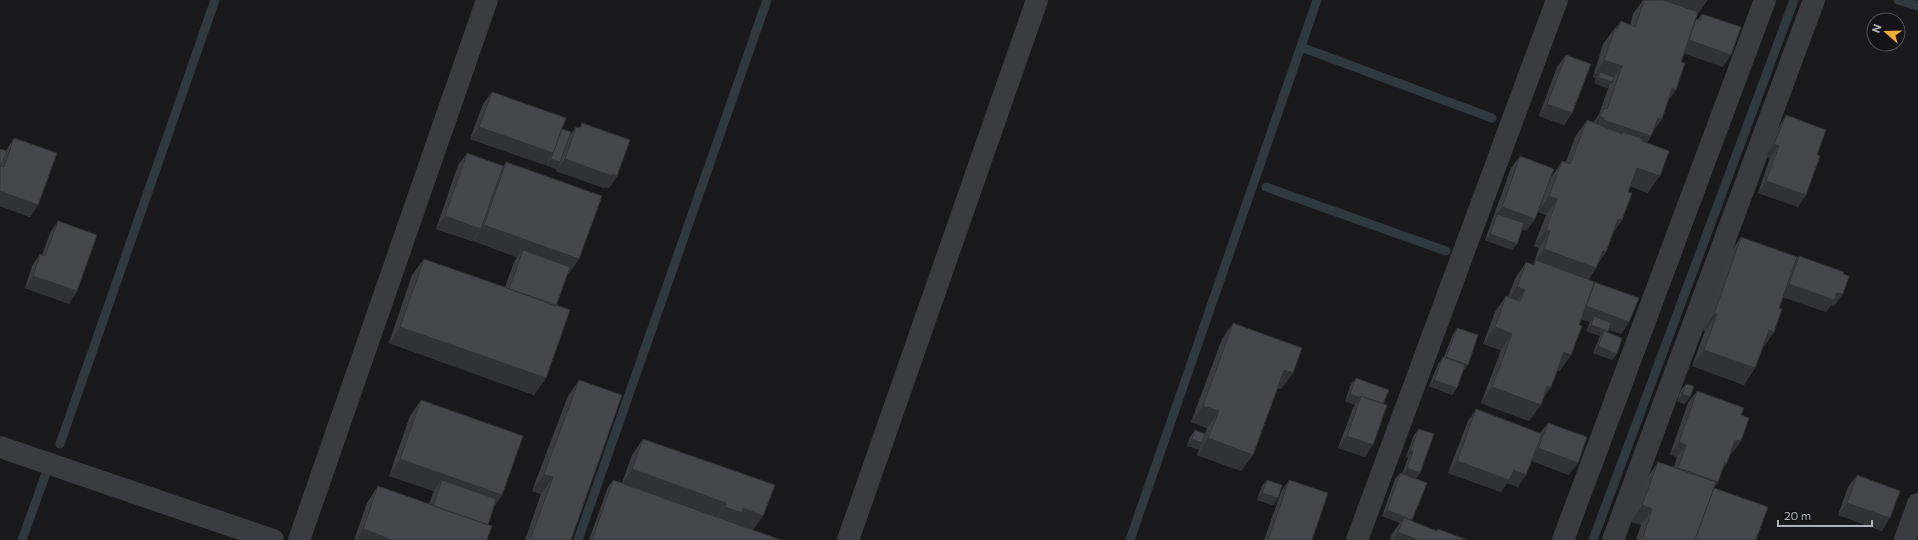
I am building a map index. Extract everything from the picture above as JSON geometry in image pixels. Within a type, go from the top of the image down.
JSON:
[{"type":"street","points":[[299,540],[487,0]]},
{"type":"street","points":[[848,540],[1037,0]]},
{"type":"street","points":[[1357,540],[1557,0]]},
{"type":"street","points":[[1563,540],[1765,0]]},
{"type":"street","points":[[1613,540],[1814,0]]},
{"type":"street","points":[[0,446],[273,540]]},
{"type":"street","points":[[1905,540],[1918,504]]},
{"type":"building","points":[[1644,0],[1663,0],[1698,12],[1681,62],[1685,63],[1676,90],[1672,88],[1662,119],[1658,118],[1651,136],[1603,120],[1604,118],[1600,116],[1604,108],[1607,109],[1622,66],[1604,60],[1615,28],[1618,29],[1621,21],[1635,27]]},
{"type":"building","points":[[1702,14],[1741,27],[1731,55],[1689,40],[1696,19],[1700,21]]},
{"type":"building","points":[[1566,55],[1591,64],[1572,113],[1547,104]]},
{"type":"building","points":[[1600,72],[1614,77],[1612,82],[1598,77]]},
{"type":"building","points":[[492,92],[566,118],[553,153],[479,127]]},
{"type":"building","points":[[1786,115],[1826,130],[1817,155],[1820,156],[1806,195],[1766,181],[1779,146],[1774,144]]},
{"type":"building","points":[[1587,120],[1622,134],[1623,132],[1643,139],[1642,141],[1669,151],[1660,176],[1637,168],[1628,192],[1632,193],[1622,220],[1618,219],[1606,252],[1603,251],[1596,268],[1544,249],[1550,231],[1546,230],[1557,199],[1549,196],[1562,161],[1570,164]]},
{"type":"building","points":[[582,123],[630,140],[617,176],[613,174],[612,176],[565,159],[576,127],[581,128]]},
{"type":"building","points":[[562,129],[571,132],[560,162],[551,159]]},
{"type":"building","points":[[14,138],[57,153],[38,205],[0,191],[0,165],[4,167]]},
{"type":"building","points":[[0,149],[7,151],[2,164],[0,163]]},
{"type":"building","points":[[467,153],[503,166],[481,229],[445,216]]},
{"type":"building","points":[[1520,156],[1554,169],[1535,219],[1502,207]]},
{"type":"building","points":[[506,162],[602,196],[579,259],[484,225]]},
{"type":"building","points":[[1497,214],[1524,223],[1517,244],[1490,234]]},
{"type":"building","points":[[58,221],[97,235],[77,291],[33,276],[40,254],[45,256]]},
{"type":"building","points":[[1741,237],[1797,257],[1779,308],[1782,309],[1774,332],[1769,330],[1755,368],[1704,350],[1717,314],[1714,314]]},
{"type":"building","points":[[523,250],[570,267],[556,306],[509,289]]},
{"type":"building","points":[[1799,256],[1844,272],[1843,274],[1849,276],[1843,294],[1837,293],[1834,300],[1789,284]]},
{"type":"building","points":[[424,259],[570,310],[546,378],[400,327]]},
{"type":"building","points":[[1536,260],[1595,282],[1579,325],[1582,326],[1571,355],[1564,352],[1551,387],[1547,386],[1541,405],[1492,387],[1512,334],[1495,327],[1506,296],[1520,301],[1525,290],[1517,287],[1526,262],[1534,265]]},
{"type":"building","points":[[1594,282],[1639,298],[1629,322],[1586,306]]},
{"type":"building","points":[[1594,316],[1611,323],[1608,331],[1591,325]]},
{"type":"building","points":[[1233,323],[1302,348],[1293,373],[1284,370],[1253,455],[1208,438],[1219,411],[1203,406]]},
{"type":"building","points":[[1457,328],[1478,335],[1468,365],[1446,357]]},
{"type":"building","points":[[1604,331],[1622,338],[1617,354],[1598,346]]},
{"type":"building","points":[[1443,357],[1465,365],[1457,388],[1434,380]]},
{"type":"building","points":[[1356,378],[1389,390],[1383,404],[1361,396],[1360,398],[1350,394]]},
{"type":"building","points":[[579,380],[622,395],[571,540],[530,540],[553,477],[544,474]]},
{"type":"building","points":[[1686,384],[1694,386],[1690,397],[1682,394]]},
{"type":"building","points":[[1697,391],[1744,408],[1741,415],[1749,418],[1741,441],[1735,440],[1727,463],[1725,462],[1718,482],[1678,468],[1686,445],[1679,442]]},
{"type":"building","points":[[1361,396],[1387,405],[1373,445],[1347,436]]},
{"type":"building","points":[[421,400],[523,436],[502,495],[400,459]]},
{"type":"building","points":[[1476,409],[1542,434],[1526,475],[1514,470],[1509,480],[1457,461]]},
{"type":"building","points":[[1548,423],[1587,437],[1578,463],[1538,448]]},
{"type":"building","points":[[1419,429],[1434,434],[1420,473],[1407,468],[1413,451],[1410,451]]},
{"type":"building","points":[[1195,430],[1205,434],[1202,443],[1192,439]]},
{"type":"building","points":[[643,439],[775,485],[763,516],[743,508],[742,513],[725,507],[726,503],[632,469]]},
{"type":"building","points":[[1658,462],[1716,482],[1695,540],[1642,540],[1652,509],[1642,505]]},
{"type":"building","points":[[1400,473],[1427,483],[1412,520],[1387,510]]},
{"type":"building","points":[[1857,475],[1900,491],[1890,518],[1847,503]]},
{"type":"building","points":[[442,480],[496,499],[488,525],[433,506]]},
{"type":"building","points":[[613,480],[781,540],[592,540]]},
{"type":"building","points":[[1267,480],[1282,485],[1278,498],[1262,493]]},
{"type":"building","points":[[1289,480],[1328,493],[1312,540],[1268,540]]},
{"type":"building","points":[[378,486],[492,526],[487,540],[393,540],[363,529]]},
{"type":"building","points":[[1714,488],[1768,507],[1756,540],[1695,540]]},
{"type":"building","points":[[1404,518],[1437,531],[1438,529],[1467,540],[1418,540],[1398,532]]},
{"type":"waterway","points":[[60,444],[215,0]]},
{"type":"waterway","points":[[578,540],[767,0]]},
{"type":"waterway","points":[[1130,540],[1317,0]]},
{"type":"waterway","points":[[1593,540],[1794,0]]},
{"type":"waterway","points":[[1898,0],[1918,6]]},
{"type":"waterway","points":[[1301,47],[1492,118]]},
{"type":"waterway","points":[[1266,187],[1446,251]]},
{"type":"waterway","points":[[22,540],[45,476]]}]
